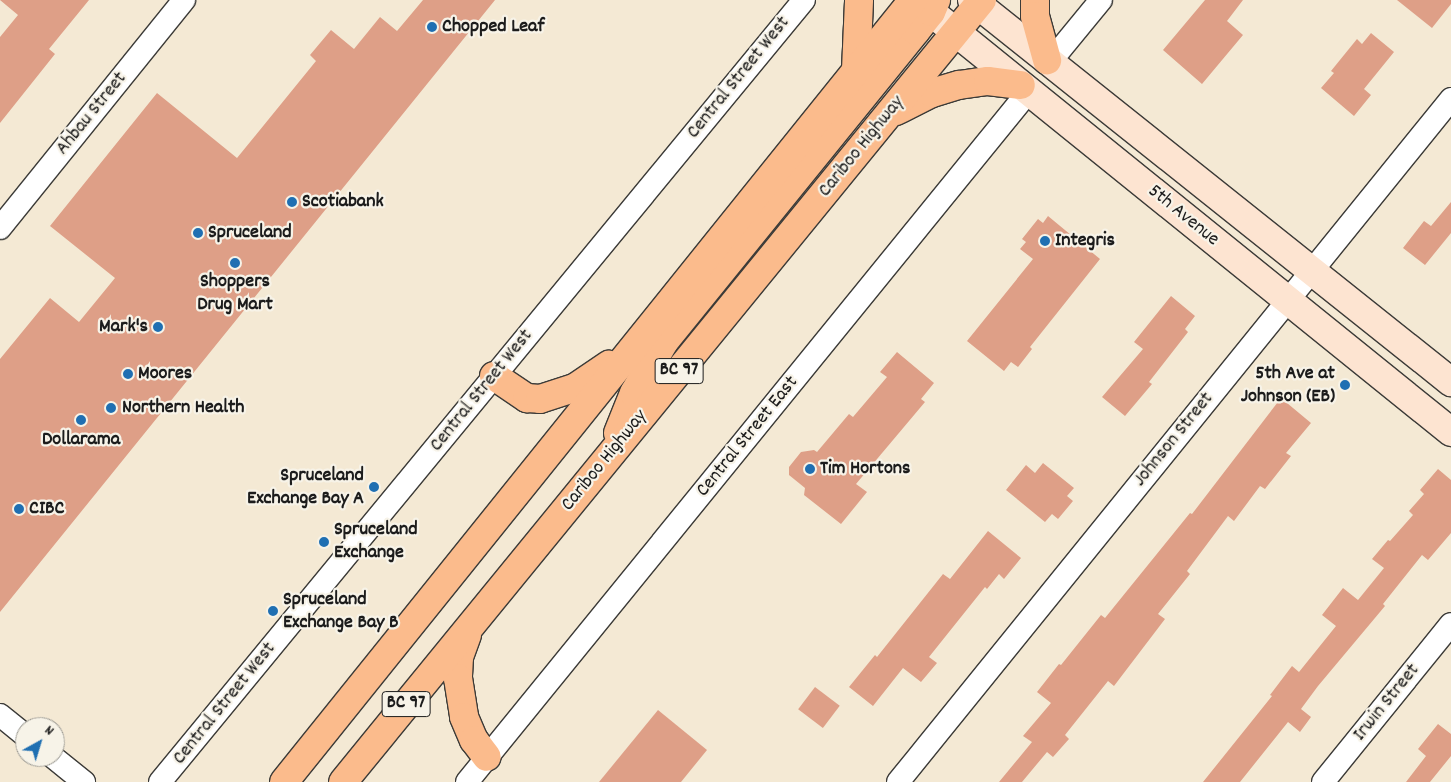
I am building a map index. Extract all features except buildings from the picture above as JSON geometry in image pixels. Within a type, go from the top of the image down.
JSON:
[{"type":"highway","points":[[856,70],[860,0]]},
{"type":"highway","points":[[1035,0],[1035,16],[1049,61]]},
{"type":"highway","name":"Cariboo Highway","points":[[343,782],[888,116],[978,2]]},
{"type":"highway","points":[[610,455],[634,393],[664,342],[924,3]]},
{"type":"highway","name":"BC 97","points":[[284,782],[856,70],[924,3]]},
{"type":"highway","points":[[888,116],[932,93],[959,85],[988,81],[1025,88]]},
{"type":"highway","points":[[494,376],[526,398],[540,399],[553,396],[590,379],[634,346]]},
{"type":"highway","points":[[470,626],[460,657],[458,678],[464,717],[474,740],[487,757]]},
{"type":"main road","name":"5th Avenue","points":[[978,2],[1049,61],[1451,382]]},
{"type":"main road","name":"5th Avenue","points":[[924,3],[1025,88],[1451,432]]},
{"type":"street","name":"Ahbau Street","points":[[0,228],[184,0]]},
{"type":"street","name":"Central Street West","points":[[160,782],[804,0]]},
{"type":"street","points":[[1049,61],[1101,0]]},
{"type":"street","name":"Central Street East","points":[[467,782],[1025,88]]},
{"type":"street","name":"Johnson Street","points":[[898,782],[1451,99]]},
{"type":"street","name":"Irwin Street","points":[[1323,782],[1451,624]]},
{"type":"street","points":[[0,715],[15,727]]},
{"type":"street","points":[[65,767],[84,782]]},
{"type":"place","name":"Chopped Leaf","points":[[432,27]]},
{"type":"place","name":"Scotiabank","points":[[292,202]]},
{"type":"place","name":"Spruceland","points":[[198,233]]},
{"type":"place","name":"Integris","points":[[1045,241]]},
{"type":"place","name":"Shoppers Drug Mart","points":[[235,263]]},
{"type":"place","name":"Mark's","points":[[158,327]]},
{"type":"place","name":"Moores","points":[[128,374]]},
{"type":"place","name":"5th Ave at Johnson (EB)","points":[[1345,385]]},
{"type":"place","name":"Northern Health","points":[[111,408]]},
{"type":"place","name":"Dollarama","points":[[81,420]]},
{"type":"place","name":"Tim Hortons","points":[[810,469]]},
{"type":"place","name":"Spruceland Exchange Bay A","points":[[374,487]]},
{"type":"place","name":"CIBC","points":[[19,509]]},
{"type":"place","name":"Spruceland Exchange","points":[[324,542]]},
{"type":"place","name":"Spruceland Exchange Bay B","points":[[273,611]]}]
